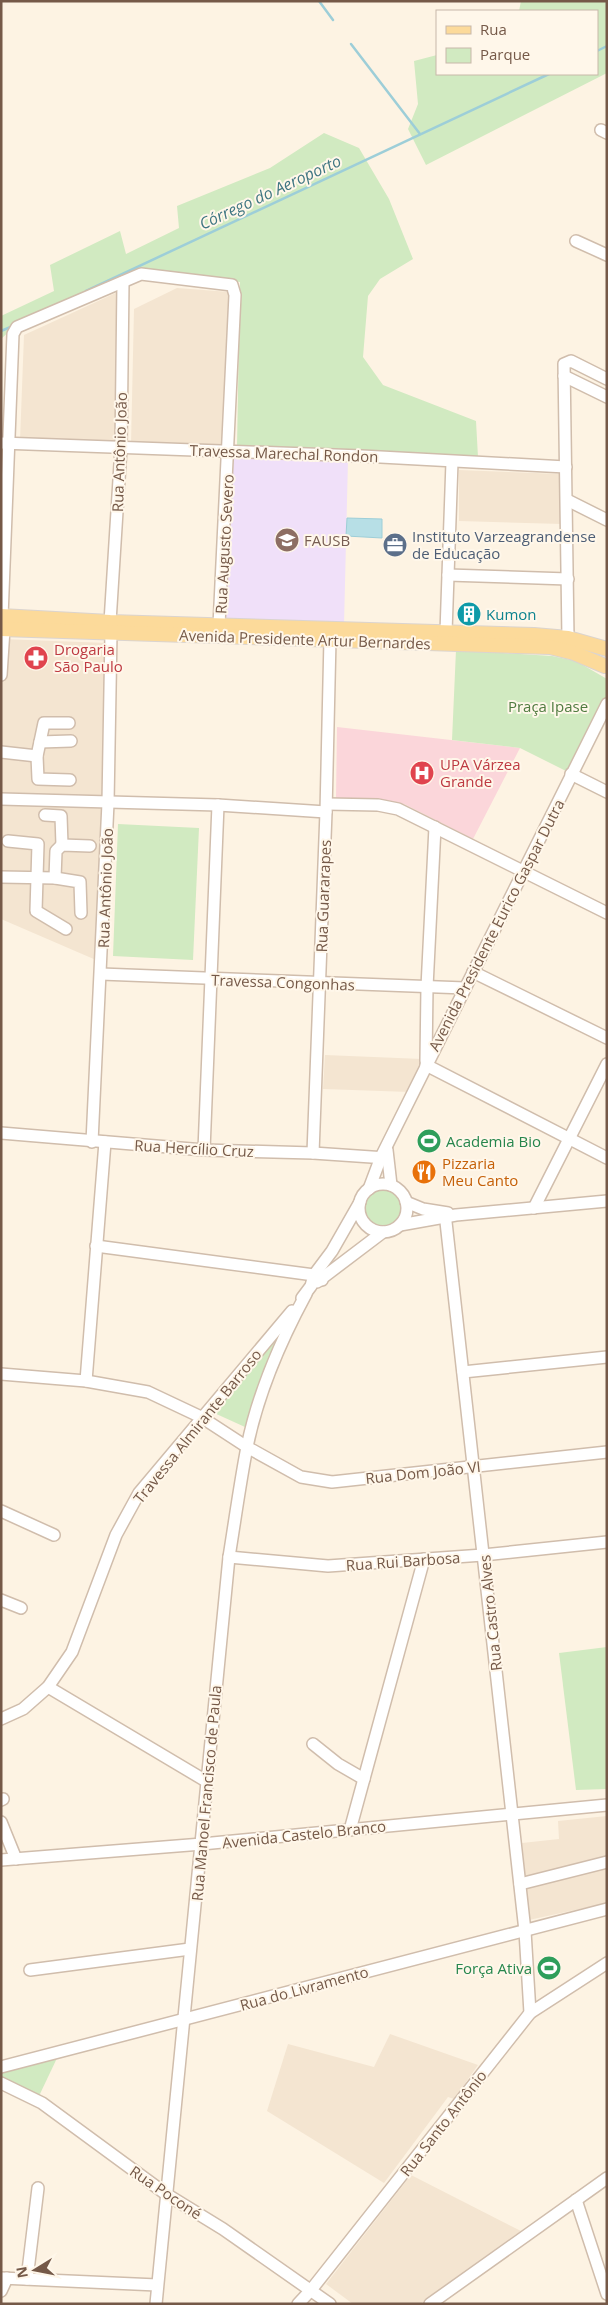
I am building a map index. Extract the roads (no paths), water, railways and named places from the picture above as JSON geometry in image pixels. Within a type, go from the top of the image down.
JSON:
[{"type":"main road","name":"Avenida Presidente Artur Bernardes","points":[[2,623],[330,639],[550,647],[606,664]]},
{"type":"main road","name":"Avenida Presidente Artur Bernardes","points":[[111,628],[220,625],[446,632],[568,638],[607,648]]},
{"type":"street","points":[[576,240],[607,255]]},
{"type":"street","name":"Rua Augusto Severo","points":[[123,282],[141,274],[232,285],[235,295],[220,625]]},
{"type":"street","points":[[1,675],[5,443],[12,341],[17,327],[123,282]]},
{"type":"street","name":"Rua Antônio João","points":[[92,1142],[108,804],[111,628],[120,448],[123,282]]},
{"type":"street","points":[[568,638],[564,364],[571,362],[607,379]]},
{"type":"street","points":[[564,376],[607,398]]},
{"type":"street","name":"Travessa Marechal Rondon","points":[[5,443],[228,450],[566,467]]},
{"type":"street","points":[[446,632],[452,462]]},
{"type":"street","points":[[567,500],[607,520]]},
{"type":"street","points":[[448,575],[568,579]]},
{"type":"street","name":"Rua Guararapes","points":[[312,1153],[327,808],[330,639]]},
{"type":"street","name":"Avenida Presidente Eurico Gaspar Dutra","points":[[369,1189],[426,1065],[607,704]]},
{"type":"street","points":[[69,723],[44,723],[37,756],[38,779],[70,780]]},
{"type":"street","points":[[40,742],[71,741]]},
{"type":"street","points":[[1,752],[37,756]]},
{"type":"street","points":[[571,774],[607,792]]},
{"type":"street","points":[[1,799],[108,804],[327,808],[391,807],[607,913]]},
{"type":"street","points":[[204,1150],[218,805]]},
{"type":"street","points":[[45,816],[61,816],[62,845],[56,851],[55,878]]},
{"type":"street","points":[[435,827],[427,987],[426,1065],[607,1158]]},
{"type":"street","points":[[8,842],[38,844],[36,911],[66,929]]},
{"type":"street","points":[[62,845],[90,846]]},
{"type":"street","points":[[1,877],[55,878],[80,882],[81,913]]},
{"type":"street","points":[[472,972],[607,1038]]},
{"type":"street","name":"Travessa Congonhas","points":[[101,974],[465,988]]},
{"type":"street","points":[[534,1208],[607,1064]]},
{"type":"street","name":"Rua Hercílio Cruz","points":[[1,1133],[204,1150],[385,1154]]},
{"type":"street","points":[[86,1381],[105,1142]]},
{"type":"street","points":[[96,1246],[314,1284],[383,1232],[395,1229],[400,1225],[406,1214],[406,1202],[403,1195],[391,1185],[385,1154]]},
{"type":"street","points":[[314,1284],[369,1189],[376,1185],[391,1185]]},
{"type":"street","points":[[400,1225],[449,1215],[607,1201]]},
{"type":"street","points":[[360,1202],[359,1208],[362,1220],[371,1229],[383,1232]]},
{"type":"street","points":[[406,1202],[423,1209],[449,1215]]},
{"type":"street","name":"Rua Castro Alves","points":[[449,1215],[463,1372],[525,1931],[530,2013]]},
{"type":"street","name":"Travessa Almirante Barroso","points":[[1,1719],[23,1709],[48,1687],[72,1652],[116,1535],[139,1493],[314,1284]]},
{"type":"street","name":"Rua Manoel Francisco de Paula","points":[[156,2304],[229,1557],[247,1447],[260,1398],[280,1345],[314,1284]]},
{"type":"street","points":[[463,1372],[607,1357]]},
{"type":"street","name":"Rua Dom João VI","points":[[1,1374],[86,1381],[148,1392],[201,1417],[247,1447],[301,1477],[332,1482],[607,1452]]},
{"type":"street","points":[[1,1511],[54,1536]]},
{"type":"street","name":"Rua Rui Barbosa","points":[[229,1557],[328,1566],[483,1555],[607,1542]]},
{"type":"street","points":[[350,1830],[424,1560]]},
{"type":"street","points":[[1,1600],[21,1608]]},
{"type":"street","points":[[48,1687],[206,1781]]},
{"type":"street","points":[[313,1744],[338,1764],[364,1779]]},
{"type":"street","name":"Avenida Castelo Branco","points":[[1,1860],[202,1844],[607,1805]]},
{"type":"street","points":[[1,1822],[16,1859]]},
{"type":"street","points":[[520,1884],[607,1862]]},
{"type":"street","name":"Rua do Livramento","points":[[1,2067],[607,1909]]},
{"type":"street","points":[[30,1970],[190,1949]]},
{"type":"street","name":"Rua Santo Antônio","points":[[298,2304],[530,2013],[607,1963]]},
{"type":"street","name":"Rua Poconé","points":[[1,2083],[42,2103],[166,2194],[223,2229],[330,2304]]},
{"type":"street","points":[[430,2304],[607,2178]]},
{"type":"street","points":[[27,2279],[38,2188]]},
{"type":"street","points":[[576,2200],[607,2294]]},
{"type":"street","points":[[1,2291],[4,2278],[157,2285]]},
{"type":"water","points":[[347,518],[382,519],[382,538],[346,536]]},
{"type":"waterway","points":[[319,1],[333,20]]},
{"type":"waterway","points":[[351,44],[420,134]]},
{"type":"waterway","name":"Córrego do Aeroporto","points":[[598,50],[607,46]]},
{"type":"waterway","name":"Córrego do Aeroporto","points":[[86,291],[547,75]]},
{"type":"waterway","name":"Córrego do Aeroporto","points":[[1,331],[13,326]]},
{"type":"place","name":"FAUSB","points":[[287,540]]},
{"type":"place","name":"Instituto Varzeagrandense de Educação","points":[[395,545]]},
{"type":"place","name":"Kumon","points":[[469,614]]},
{"type":"place","name":"Drogaria São Paulo","points":[[36,658]]},
{"type":"place","name":"UPA Várzea Grande","points":[[422,773]]},
{"type":"place","name":"Academia Bio","points":[[429,1141]]},
{"type":"place","name":"Pizzaria Meu Canto","points":[[424,1172]]},
{"type":"place","name":"Força Ativa","points":[[549,1968]]},
{"type":"park label","name":"Praça Ipase","points":[[548,706]]}]
